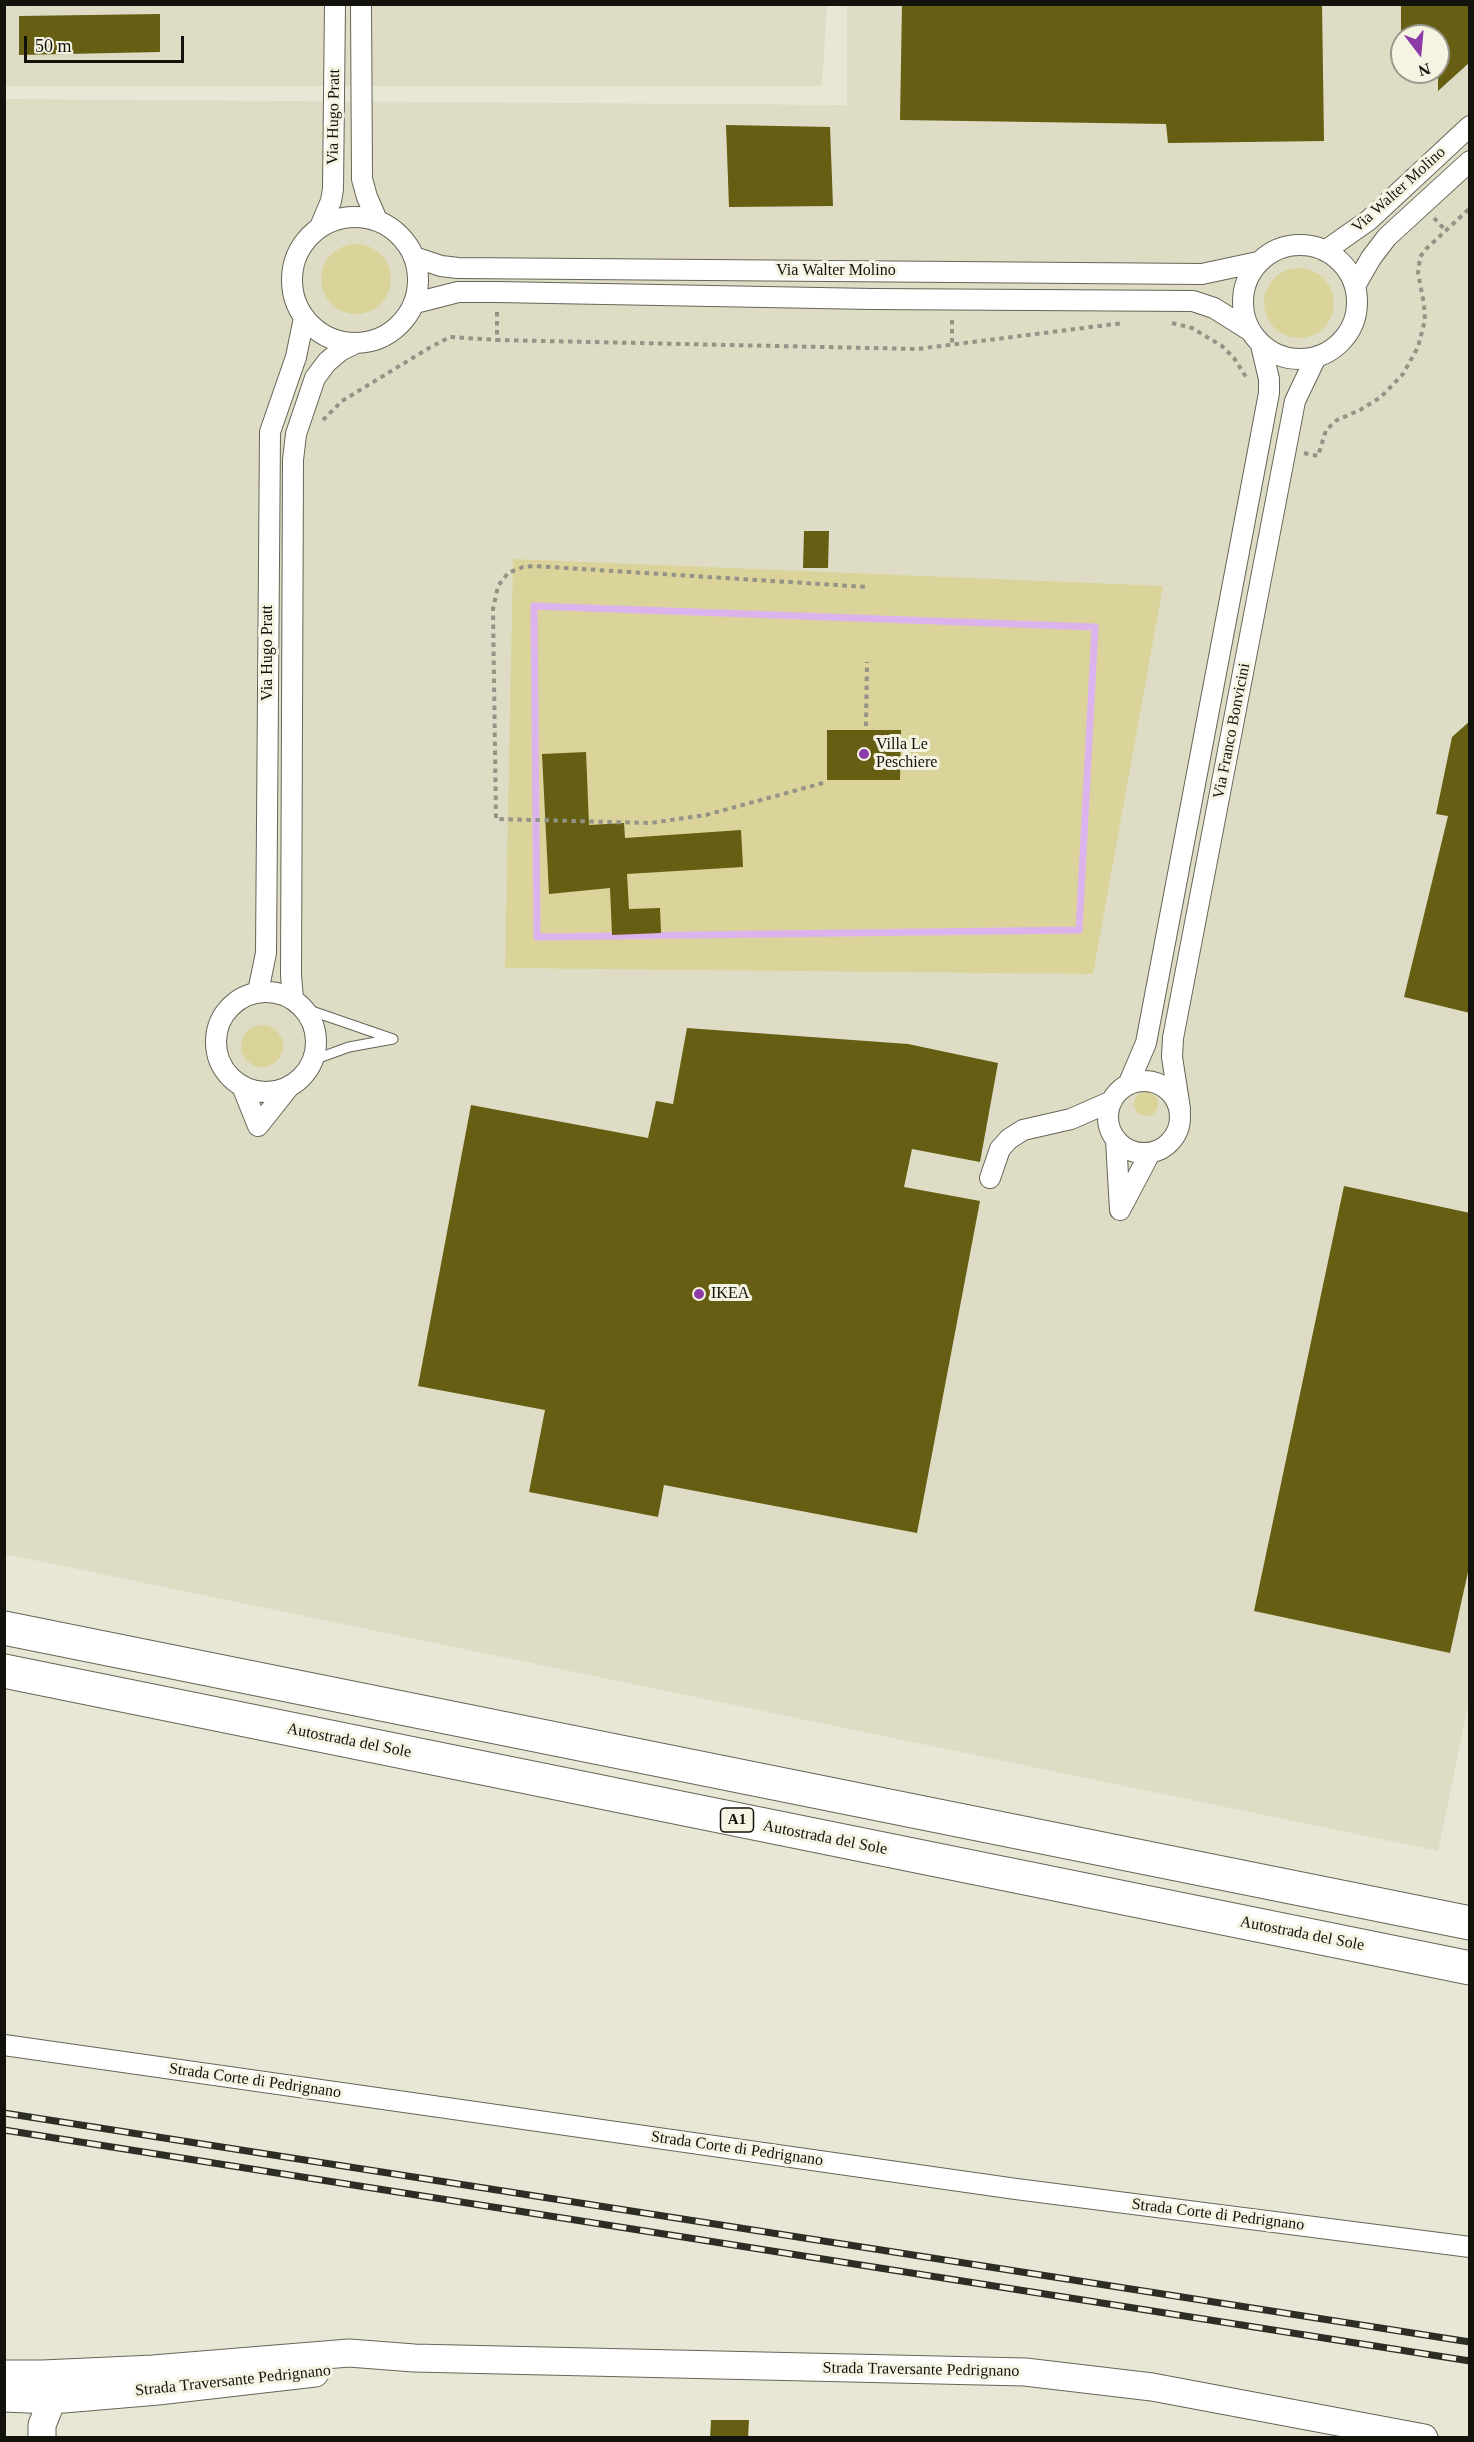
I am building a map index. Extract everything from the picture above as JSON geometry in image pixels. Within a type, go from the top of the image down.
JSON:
[{"type":"highway","points":[[4,1628],[1470,1923]]},
{"type":"highway","name":"Autostrada del Sole","points":[[4,1671],[1470,1968]]},
{"type":"street","name":"Via Hugo Pratt","points":[[320,227],[331,201],[333,189],[335,4]]},
{"type":"street","name":"Via Hugo Pratt","points":[[361,4],[362,179],[377,220]]},
{"type":"street","name":"Via Walter Molino","points":[[1316,357],[1301,360],[1287,358],[1261,345],[1249,330],[1244,316],[1242,302],[1249,274],[1258,262],[1273,251],[1290,245],[1308,245],[1325,250],[1369,220],[1470,126]]},
{"type":"street","name":"Via Walter Molino","points":[[1355,286],[1371,258],[1387,237],[1470,161]]},
{"type":"street","points":[[361,216],[377,220],[391,227],[403,237],[414,257],[419,283],[415,303],[409,315],[394,330],[375,340],[354,344],[333,340],[315,329],[304,318],[292,294],[291,272],[297,252],[310,235],[327,222],[344,217],[361,216]]},
{"type":"street","points":[[1316,357],[1332,350],[1345,337],[1354,322],[1358,304],[1355,286],[1344,266],[1325,250]]},
{"type":"street","name":"Via Walter Molino","points":[[414,257],[441,266],[458,268],[1190,274],[1224,270],[1258,262]]},
{"type":"street","name":"Via Walter Molino","points":[[415,303],[458,292],[1193,301],[1214,308],[1249,330]]},
{"type":"street","name":"Via Hugo Pratt","points":[[258,992],[266,953],[270,432],[296,357],[304,318]]},
{"type":"street","name":"Via Hugo Pratt","points":[[298,1004],[291,975],[293,460],[296,434],[315,378],[327,362],[340,351],[354,344]]},
{"type":"street","name":"Via Franco Bonvicini","points":[[1112,1101],[1128,1085],[1146,1042],[1269,393],[1269,379],[1261,345]]},
{"type":"street","name":"Via Franco Bonvicini","points":[[1150,1153],[1171,1142],[1178,1132],[1180,1109],[1171,1048],[1295,401],[1316,357]]},
{"type":"street","points":[[242,1086],[258,1125],[289,1086],[303,1075],[313,1060],[316,1032],[311,1020],[298,1004],[270,992],[258,992],[244,997],[232,1005],[223,1016],[217,1029],[216,1044],[219,1060],[228,1075],[242,1086],[257,1091],[273,1092],[289,1086]]},
{"type":"street","points":[[1128,1085],[1139,1082],[1159,1084],[1175,1098],[1180,1109]]},
{"type":"street","points":[[990,1178],[1000,1149],[1009,1139],[1023,1130],[1071,1119],[1112,1101]]},
{"type":"street","points":[[1071,1119],[1114,1136],[1131,1151],[1150,1153],[1120,1210],[1114,1136],[1108,1122],[1112,1101]]},
{"type":"street","name":"Strada Corte di Pedrignano","points":[[4,2044],[1016,2189],[1470,2247]]},
{"type":"street","name":"Strada Traversante Pedrignano","points":[[13,2374],[153,2369],[349,2353],[414,2358],[1025,2372],[1152,2387],[1424,2438]]},
{"type":"street","name":"Strada Traversante Pedrignano","points":[[52,2424],[104,2395],[232,2384],[414,2358]]},
{"type":"street","name":"Strada Traversante Pedrignano","points":[[52,2424],[83,2384],[174,2379],[214,2373],[252,2361]]},
{"type":"street","points":[[13,2374],[52,2424]]},
{"type":"street","name":"Strada Traversante Pedrignano","points":[[4,2398],[52,2424]]},
{"type":"street","points":[[4,2404],[27,2419],[34,2438]]},
{"type":"lane","points":[[298,1004],[393,1038],[349,1047],[313,1060]]},
{"type":"path","points":[[1286,450],[1318,456],[1326,430],[1337,420],[1381,397],[1403,374],[1418,347],[1425,320],[1425,304],[1418,273],[1420,257],[1470,208]]},
{"type":"path","points":[[497,292],[497,340]]},
{"type":"path","points":[[317,426],[342,401],[450,337],[917,349],[1126,322]]},
{"type":"path","points":[[1164,322],[1192,328],[1222,346],[1244,373],[1250,386]]},
{"type":"path","points":[[823,783],[706,815],[650,823],[496,819],[493,609],[498,586],[508,573],[523,567],[534,566],[868,587]]},
{"type":"path","points":[[866,726],[867,662]]},
{"type":"shaded area","points":[[4,5],[827,5],[822,86],[5,86]]},
{"type":"shaded area","points":[[847,5],[1469,5],[1470,1696],[1438,1851],[5,1554],[5,99],[847,105]]},
{"type":"shaded area","points":[[356,244],[369,247],[381,254],[388,266],[391,279],[388,292],[381,304],[369,311],[356,314],[343,311],[331,304],[324,292],[321,279],[324,266],[331,254],[343,247]]},
{"type":"shaded area","points":[[1299,268],[1318,274],[1328,284],[1334,303],[1328,322],[1318,332],[1299,338],[1280,332],[1270,322],[1264,303],[1270,284],[1280,274]]},
{"type":"shaded area","points":[[513,559],[1163,586],[1093,974],[505,968]]},
{"type":"shaded area","points":[[262,1025],[270,1026],[277,1031],[282,1038],[282,1054],[277,1061],[270,1066],[262,1067],[254,1066],[247,1061],[242,1054],[241,1046],[242,1038],[247,1031],[254,1026]]},
{"type":"shaded area","points":[[1146,1092],[1155,1095],[1158,1104],[1155,1113],[1146,1116],[1137,1113],[1134,1104],[1137,1095]]},
{"type":"building","points":[[902,4],[1322,4],[1324,141],[1168,143],[1166,124],[900,120]]},
{"type":"building","points":[[1401,4],[1470,4],[1470,62],[1450,80],[1450,24],[1401,24]]},
{"type":"building","points":[[160,14],[160,52],[19,55],[19,16]]},
{"type":"building","points":[[1438,84],[1446,84],[1438,91]]},
{"type":"building","points":[[726,125],[830,127],[833,206],[729,207]]},
{"type":"building","points":[[804,531],[829,531],[828,568],[803,568]]},
{"type":"building","points":[[1470,721],[1470,1013],[1404,997],[1448,816],[1436,814],[1452,737]]},
{"type":"building","name":"Villa Le Peschiere","points":[[827,730],[901,730],[900,780],[827,780]]},
{"type":"building","points":[[586,752],[589,825],[624,823],[625,838],[741,830],[743,867],[627,874],[629,909],[660,908],[661,933],[612,935],[610,888],[549,894],[542,754]]},
{"type":"building","name":"IKEA","points":[[687,1028],[908,1044],[998,1063],[980,1162],[912,1149],[904,1187],[980,1201],[917,1533],[664,1485],[658,1517],[529,1492],[545,1410],[418,1386],[471,1105],[648,1138],[656,1101],[673,1104]]},
{"type":"building","points":[[1344,1186],[1470,1213],[1470,1563],[1450,1653],[1254,1611]]},
{"type":"building","points":[[711,2420],[749,2420],[748,2438],[710,2438]]},
{"type":"waterway","points":[[534,606],[1095,627],[1079,930],[537,937],[534,606]]},
{"type":"railway","points":[[4,2113],[1470,2342]]},
{"type":"railway","points":[[4,2130],[1470,2361]]},
{"type":"place","name":"Villa Le Peschiere","points":[[864,754]]},
{"type":"place","name":"IKEA","points":[[699,1294]]}]
